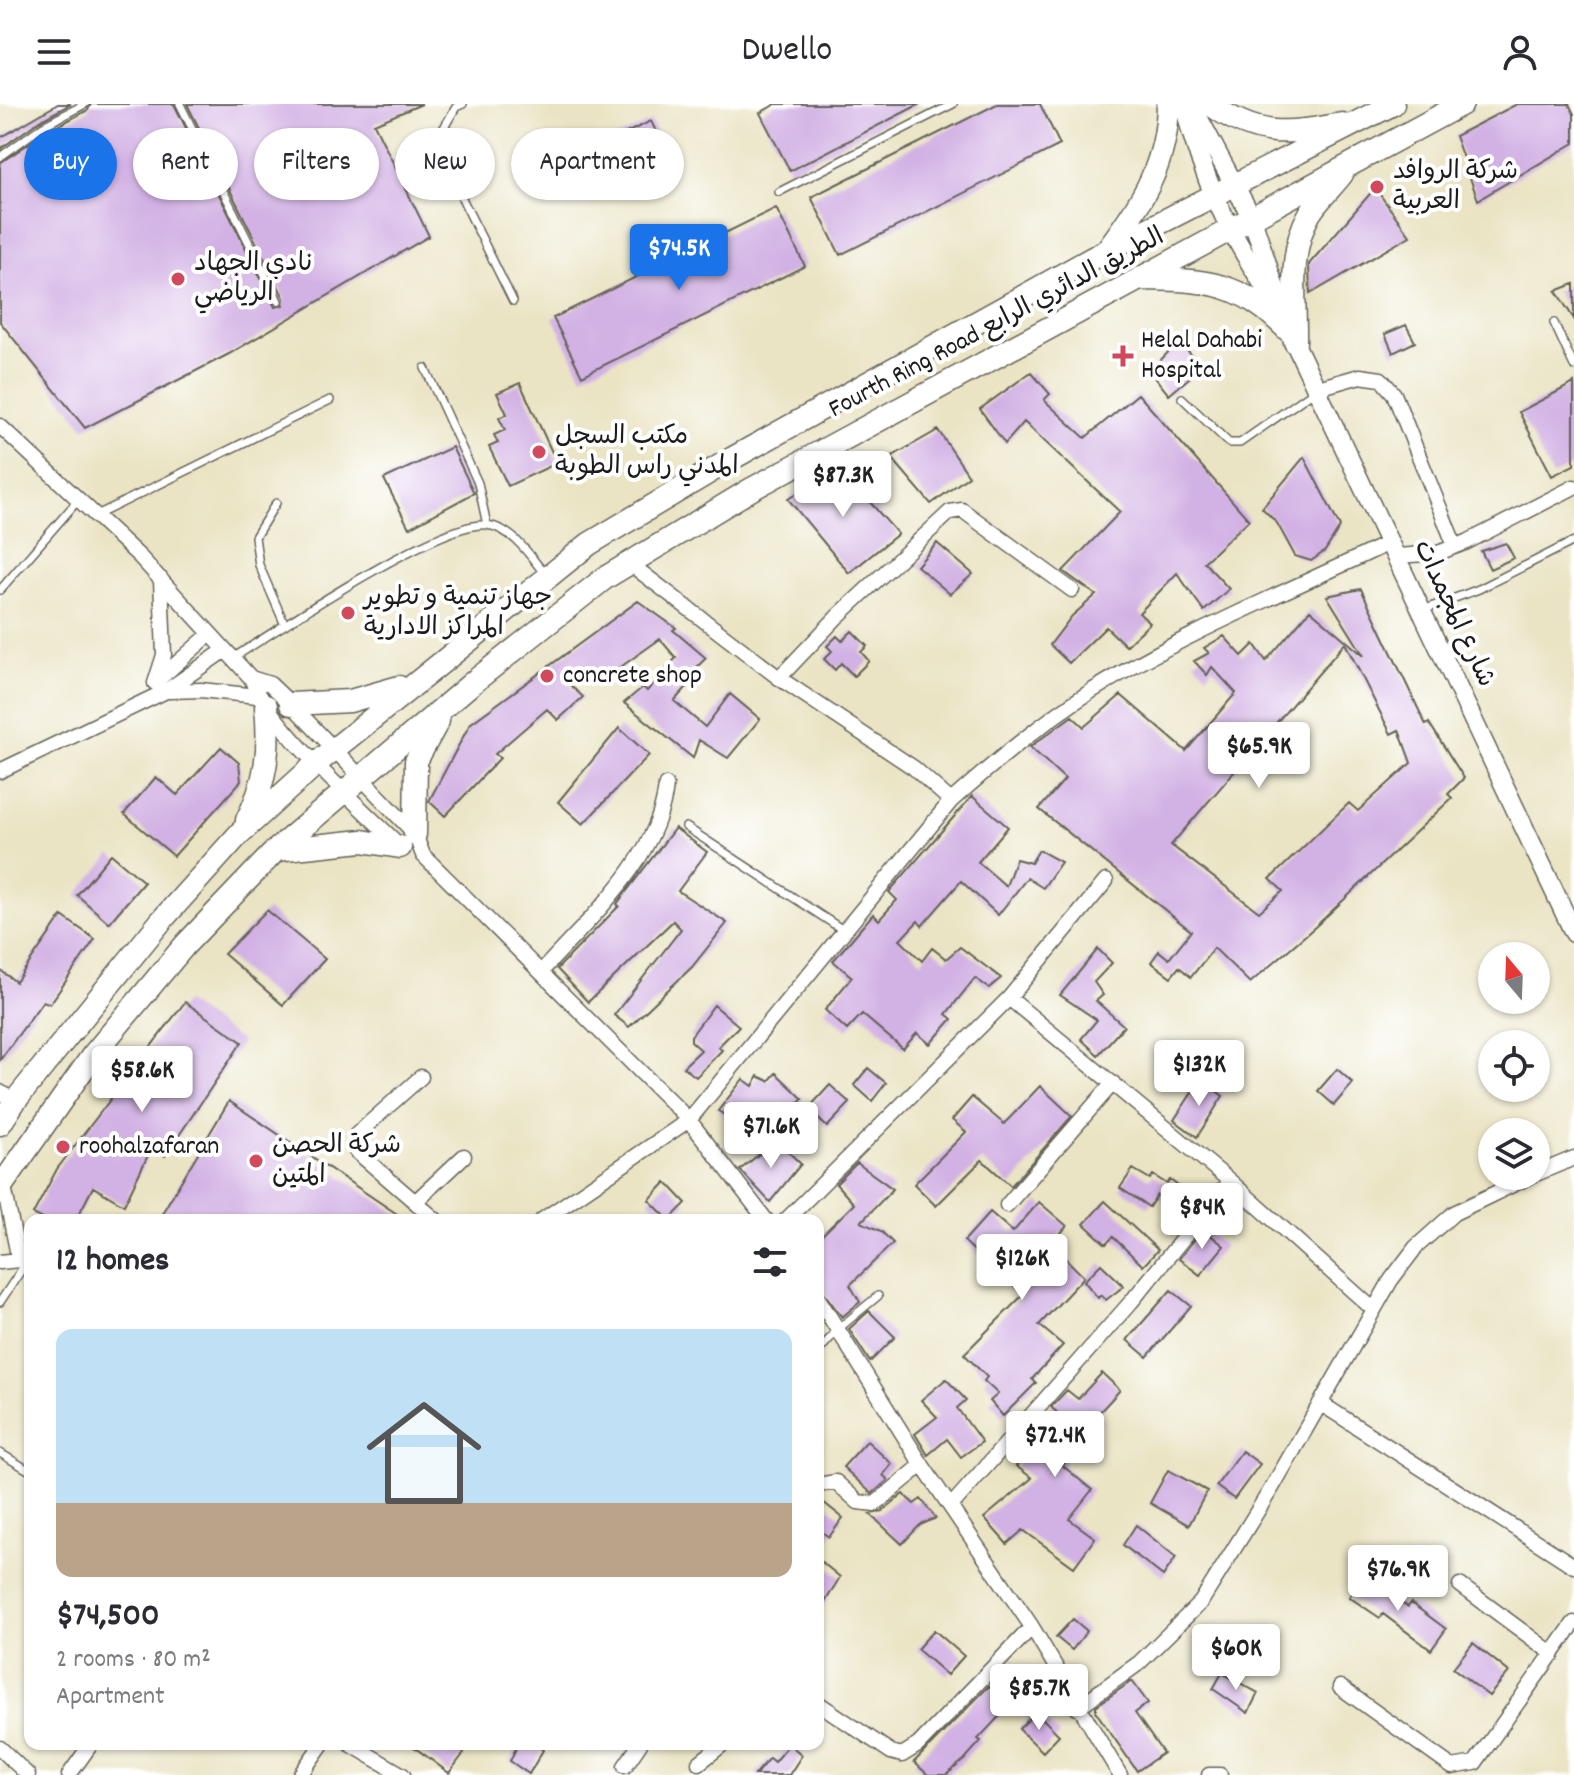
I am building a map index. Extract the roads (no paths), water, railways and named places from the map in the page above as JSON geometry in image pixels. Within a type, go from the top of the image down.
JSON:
[{"type":"main road","points":[[1107,250],[1145,197],[1158,170],[1166,145],[1168,104]]},
{"type":"main road","name":"شارع المجمدات","points":[[1184,104],[1228,231],[1289,330],[1318,388],[1574,933]]},
{"type":"main road","name":"شارع المجمدات","points":[[1191,104],[1252,218],[1289,330]]},
{"type":"main road","points":[[1210,104],[1261,131],[1296,133],[1362,121]]},
{"type":"main road","name":"Fourth Ring Road الطريق الدائري الرابع","points":[[0,1124],[7,1097],[240,833],[317,763],[589,544],[658,501],[1107,250],[1393,104]]},
{"type":"main road","name":"Fourth Ring Road الطريق الدائري الرابع","points":[[2,1185],[93,1055],[185,945],[275,851],[471,684],[629,563],[750,490],[1462,104]]},
{"type":"main road","points":[[1289,330],[1299,237],[1312,210],[1350,165]]},
{"type":"main road","points":[[1136,279],[1195,279],[1223,284],[1265,307],[1289,330]]},
{"type":"main road","points":[[291,704],[362,699],[422,677]]},
{"type":"main road","points":[[275,851],[362,841],[413,845],[416,761],[426,738],[471,684]]},
{"type":"main road","points":[[240,833],[261,794],[269,760],[262,701]]},
{"type":"street","points":[[1318,388],[1360,376],[1381,379],[1394,394],[1455,546]]},
{"type":"street","points":[[0,426],[81,498],[161,579],[251,678],[262,701],[317,763],[352,784],[689,1120],[761,1214]]},
{"type":"street","points":[[551,1214],[689,1120],[951,801],[1031,734],[1090,692],[1156,655],[1394,549],[1438,553],[1574,487]]},
{"type":"street","points":[[779,678],[837,617],[950,512],[962,510],[1072,590]]},
{"type":"street","points":[[629,563],[779,678],[914,768],[951,801]]},
{"type":"street","points":[[161,579],[164,655],[161,687]]},
{"type":"street","points":[[161,687],[210,634]]},
{"type":"street","points":[[0,771],[229,654]]},
{"type":"street","points":[[251,678],[270,684],[335,749],[352,784],[413,845]]},
{"type":"street","points":[[161,687],[201,690],[262,701]]},
{"type":"street","points":[[541,972],[637,859],[656,826],[664,804],[666,785]]},
{"type":"street","points":[[792,1214],[1009,998],[1106,881]]},
{"type":"street","points":[[1009,998],[1230,1181],[1374,1310]]},
{"type":"street","points":[[421,1077],[356,1135],[356,1151],[429,1214]]},
{"type":"street","points":[[1007,1205],[1113,1083]]},
{"type":"street","points":[[415,1202],[464,1156]]},
{"type":"street","points":[[1550,1168],[1574,1158]]},
{"type":"street","points":[[951,1506],[1131,1302],[1230,1181]]},
{"type":"street","points":[[2,1185],[24,1260]]},
{"type":"street","points":[[1077,1708],[1139,1663],[1201,1602],[1391,1280],[1416,1247],[1454,1213],[1502,1190]]},
{"type":"street","points":[[0,1262],[24,1263]]},
{"type":"street","points":[[824,1307],[922,1465],[1032,1627],[1077,1708],[1120,1775]]},
{"type":"street","points":[[1320,1403],[1574,1566]]},
{"type":"street","points":[[824,1484],[836,1482],[858,1502],[875,1504],[922,1465]]},
{"type":"street","points":[[1460,1585],[1553,1654]]},
{"type":"street","points":[[1340,1687],[1452,1767],[1463,1768],[1475,1763],[1574,1623]]},
{"type":"street","points":[[824,1707],[891,1752],[902,1755],[918,1745],[1032,1627]]},
{"type":"street","points":[[0,1748],[28,1775]]},
{"type":"street","points":[[69,1775],[87,1750]]},
{"type":"street","points":[[300,1775],[318,1750]]},
{"type":"street","points":[[360,1750],[403,1775]]},
{"type":"street","points":[[625,1766],[636,1750]]},
{"type":"street","points":[[699,1763],[715,1750]]},
{"type":"street","points":[[1209,1775],[1220,1775]]},
{"type":"lane","points":[[0,157],[43,126],[85,104]]},
{"type":"lane","points":[[180,104],[278,301]]},
{"type":"lane","points":[[463,104],[456,107],[442,131],[445,164],[513,301]]},
{"type":"lane","points":[[779,192],[953,104]]},
{"type":"lane","points":[[1554,323],[1574,366]]},
{"type":"lane","points":[[425,368],[478,483],[487,525]]},
{"type":"lane","points":[[1182,398],[1229,443],[1240,443],[1318,388]]},
{"type":"lane","points":[[97,515],[330,400]]},
{"type":"lane","points":[[0,590],[81,498]]},
{"type":"lane","points":[[276,503],[255,537],[259,565],[285,625]]},
{"type":"lane","points":[[229,654],[402,557],[460,529],[487,525],[506,532],[524,548],[547,577]]},
{"type":"lane","points":[[1423,610],[1479,589],[1574,541]]},
{"type":"lane","points":[[686,827],[843,930]]},
{"type":"lane","points":[[0,1302],[24,1265]]},
{"type":"lane","points":[[824,1345],[838,1329],[878,1296]]},
{"type":"lane","points":[[0,1453],[24,1467]]},
{"type":"place","name":"شركة الروافد العربية","points":[[1377,187]]},
{"type":"place","name":"نادي الجهاد الرياضي","points":[[178,279]]},
{"type":"place","name":"Helal Dahabi Hospital","points":[[1123,356]]},
{"type":"place","name":"مكتب السجل المدني راس الطوبة","points":[[539,452]]},
{"type":"place","name":"جهاز تنمية و تطوير المراكز الادارية","points":[[348,613]]},
{"type":"place","name":"concrete shop","points":[[547,676]]},
{"type":"place","name":"roohalzafaran","points":[[63,1147]]},
{"type":"place","name":"شركة الحصن المتين","points":[[256,1161]]}]
